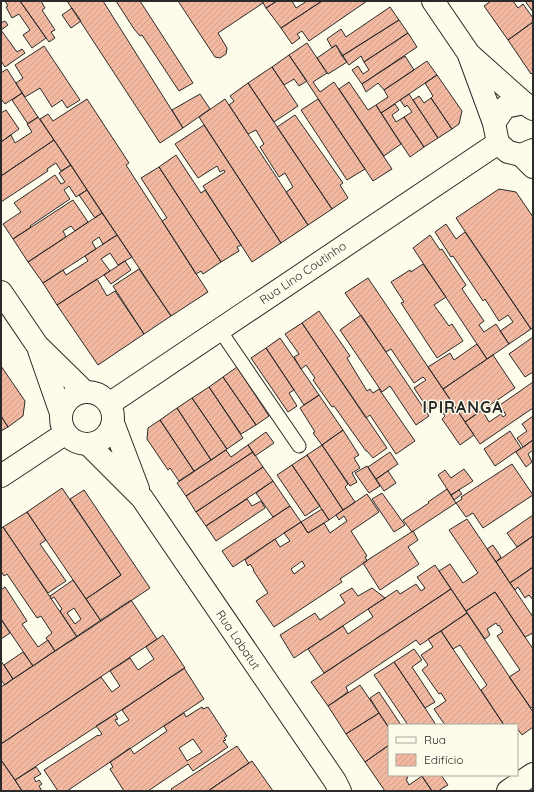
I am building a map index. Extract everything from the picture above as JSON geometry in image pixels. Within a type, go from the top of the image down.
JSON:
[{"type":"street","points":[[433,1],[469,54],[529,106]]},
{"type":"street","points":[[469,54],[496,133],[508,152],[529,157]]},
{"type":"street","points":[[496,133],[505,107],[529,106]]},
{"type":"street","name":"Rua Lino Coutinho","points":[[111,413],[219,330],[496,133]]},
{"type":"street","points":[[1,292],[37,345],[85,392]]},
{"type":"street","points":[[1,476],[64,423],[70,399],[85,392],[99,394],[111,413],[104,438],[89,445],[76,442],[64,423],[37,345]]},
{"type":"street","name":"Rua Labatut","points":[[111,413],[142,498]]},
{"type":"street","name":"Rua Labatut","points":[[89,445],[142,498],[340,788]]},
{"type":"street","points":[[508,791],[533,774]]},
{"type":"lane","points":[[219,330],[299,446]]},
{"type":"building","points":[[5,1],[20,1],[46,38],[32,48],[23,35],[30,30],[19,14],[12,18],[6,7],[8,6]]},
{"type":"building","points":[[20,1],[41,1],[45,8],[42,10],[55,30],[51,32],[55,38],[49,42]]},
{"type":"building","points":[[67,1],[103,1],[183,128],[160,143]]},
{"type":"building","points":[[116,1],[140,1],[193,83],[179,91],[142,35],[140,36],[134,29]]},
{"type":"building","points":[[178,1],[262,1],[263,3],[218,33],[227,48],[226,54],[220,58],[215,57]]},
{"type":"building","points":[[262,1],[277,1],[266,8]]},
{"type":"building","points":[[277,1],[292,1],[296,8],[307,1],[322,1],[281,28],[266,8]]},
{"type":"building","points":[[322,1],[367,1],[309,41],[302,31],[297,34],[300,38],[292,44],[281,28]]},
{"type":"building","points":[[491,1],[513,1],[518,8],[523,4],[533,18],[533,22],[508,40],[484,6]]},
{"type":"building","points":[[525,1],[533,1],[533,12]]},
{"type":"building","points":[[390,7],[399,20],[342,56],[336,45],[332,48],[327,39],[341,29],[346,37]]},
{"type":"building","points":[[72,8],[81,21],[71,28],[62,15]]},
{"type":"building","points":[[399,20],[408,33],[364,62],[361,56],[349,65],[342,56]]},
{"type":"building","points":[[5,21],[8,25],[1,30],[1,23]]},
{"type":"building","points":[[533,22],[533,72],[531,74],[508,40]]},
{"type":"building","points":[[1,30],[17,52],[22,49],[25,53],[5,67],[1,61]]},
{"type":"building","points":[[408,33],[417,47],[362,84],[352,70],[358,66],[363,74],[369,70],[364,62]]},
{"type":"building","points":[[307,43],[327,73],[313,82],[320,92],[334,82],[392,169],[373,181],[289,55]]},
{"type":"building","points":[[336,45],[347,62],[328,74],[317,58]]},
{"type":"building","points":[[44,46],[80,100],[67,108],[62,100],[52,107],[40,88],[25,97],[16,83],[23,78],[15,65]]},
{"type":"building","points":[[289,55],[307,81],[299,86],[294,79],[284,85],[272,67]]},
{"type":"building","points":[[405,56],[414,70],[384,90],[378,83],[366,92],[362,84]]},
{"type":"building","points":[[427,61],[437,75],[381,113],[376,105],[388,97],[384,90]]},
{"type":"building","points":[[272,67],[298,106],[274,122],[248,83]]},
{"type":"building","points":[[7,69],[22,93],[5,104],[1,99],[1,73]]},
{"type":"building","points":[[437,75],[462,111],[459,124],[452,129],[431,98],[433,96],[425,83]]},
{"type":"building","points":[[349,82],[368,110],[376,105],[401,144],[384,156],[339,89]]},
{"type":"building","points":[[248,83],[332,209],[308,225],[286,192],[293,187],[285,173],[279,177],[260,147],[264,144],[256,130],[248,134],[229,105],[234,101],[230,96]]},
{"type":"building","points":[[22,93],[38,117],[28,124],[12,100]]},
{"type":"building","points":[[200,94],[210,109],[183,128],[172,110]]},
{"type":"building","points":[[409,94],[438,138],[424,147],[404,117],[412,112],[407,105],[405,107],[400,100]]},
{"type":"building","points":[[419,96],[424,103],[431,98],[452,129],[438,138],[413,100]]},
{"type":"building","points":[[87,99],[129,163],[126,165],[208,292],[171,316],[40,119],[48,114],[53,121]]},
{"type":"building","points":[[225,99],[308,225],[281,243],[199,117]]},
{"type":"building","points":[[318,99],[365,169],[347,180],[301,110]]},
{"type":"building","points":[[395,104],[399,110],[392,115],[396,122],[404,117],[424,147],[410,157],[381,113]]},
{"type":"building","points":[[6,110],[19,129],[1,142],[1,113]]},
{"type":"building","points":[[295,115],[343,183],[340,185],[348,198],[332,209],[277,127]]},
{"type":"building","points":[[38,117],[54,140],[1,176],[1,142],[11,135],[15,143],[32,132],[27,124]]},
{"type":"building","points":[[204,125],[281,243],[252,262],[203,186],[225,172],[224,170],[220,172],[217,166],[198,178],[175,144]]},
{"type":"building","points":[[54,140],[71,165],[61,171],[56,163],[47,169],[48,171],[1,202],[1,176]]},
{"type":"building","points":[[176,155],[201,193],[205,190],[241,245],[237,247],[239,251],[221,262],[159,167]]},
{"type":"building","points":[[71,165],[87,190],[76,197],[69,186],[64,190],[70,199],[13,239],[3,224],[21,212],[14,203],[55,175],[61,184],[65,182],[59,173]]},
{"type":"building","points":[[159,167],[221,262],[203,274],[201,271],[196,274],[162,221],[167,218],[141,178]]},
{"type":"building","points":[[499,189],[516,192],[533,217],[533,328],[531,329],[456,218]]},
{"type":"building","points":[[87,190],[102,213],[95,218],[79,195]]},
{"type":"building","points":[[73,200],[88,222],[75,231],[71,226],[63,231],[66,237],[28,262],[13,239]]},
{"type":"building","points":[[102,213],[117,235],[103,244],[99,237],[92,242],[96,249],[43,283],[28,262]]},
{"type":"building","points":[[446,224],[456,239],[465,232],[531,329],[509,344],[500,331],[513,322],[508,315],[499,321],[485,299],[483,301],[453,256],[451,257],[435,232]]},
{"type":"building","points":[[117,235],[132,257],[118,265],[110,253],[101,259],[110,271],[57,305],[43,283],[63,270],[66,275],[88,261],[85,256]]},
{"type":"building","points":[[430,235],[440,250],[442,249],[466,285],[462,289],[484,321],[479,325],[484,332],[496,324],[509,344],[487,359],[413,248]]},
{"type":"building","points":[[125,261],[131,270],[111,284],[104,275]]},
{"type":"building","points":[[423,264],[446,297],[434,305],[449,326],[452,324],[463,341],[437,358],[401,303],[404,302],[391,282]]},
{"type":"building","points":[[139,269],[171,316],[144,334],[113,286]]},
{"type":"building","points":[[368,278],[474,435],[460,445],[442,419],[445,416],[436,403],[428,409],[414,388],[426,380],[423,377],[414,383],[391,349],[386,352],[345,293]]},
{"type":"building","points":[[97,279],[107,296],[115,291],[144,334],[98,365],[57,305]]},
{"type":"building","points":[[319,311],[350,356],[347,358],[367,391],[370,389],[373,393],[379,389],[415,441],[396,454],[370,415],[366,418],[302,323]]},
{"type":"building","points":[[361,315],[429,416],[416,425],[390,386],[382,392],[340,330]]},
{"type":"building","points":[[302,323],[387,448],[373,458],[366,451],[334,406],[332,407],[313,380],[315,378],[306,365],[301,369],[294,357],[299,354],[285,334]]},
{"type":"building","points":[[533,337],[533,372],[525,377],[509,354]]},
{"type":"building","points":[[280,338],[319,395],[304,405],[266,348]]},
{"type":"building","points":[[477,344],[487,359],[443,389],[428,367],[450,353],[454,360]]},
{"type":"building","points":[[266,348],[294,390],[289,393],[297,406],[288,412],[251,358]]},
{"type":"building","points":[[493,355],[515,388],[465,422],[443,389]]},
{"type":"building","points":[[1,366],[25,401],[23,416],[8,427],[1,416]]},
{"type":"building","points":[[237,367],[269,416],[256,425],[223,377]]},
{"type":"building","points":[[223,377],[256,425],[241,434],[209,387]]},
{"type":"building","points":[[533,382],[533,408],[480,444],[465,422],[482,410],[489,422],[501,414],[503,417],[506,415],[500,405]]},
{"type":"building","points":[[209,387],[243,438],[227,449],[192,398]]},
{"type":"building","points":[[319,395],[343,430],[322,445],[313,433],[315,432],[300,408]]},
{"type":"building","points":[[192,398],[227,449],[211,460],[177,408]]},
{"type":"building","points":[[177,408],[211,460],[194,471],[160,420]]},
{"type":"building","points":[[1,416],[8,427],[1,431]]},
{"type":"building","points":[[533,416],[533,440],[523,447],[517,438],[527,431],[522,424]]},
{"type":"building","points":[[160,420],[194,471],[179,481],[170,468],[168,470],[147,439],[148,428]]},
{"type":"building","points":[[343,430],[359,455],[354,458],[360,468],[352,473],[357,482],[350,486],[322,445]]},
{"type":"building","points":[[510,431],[521,448],[495,466],[484,449]]},
{"type":"building","points":[[266,432],[274,443],[255,456],[248,445]]},
{"type":"building","points":[[533,440],[533,450],[528,454],[532,462],[526,467],[516,452]]},
{"type":"building","points":[[248,445],[253,452],[186,496],[177,483],[226,450],[231,457]]},
{"type":"building","points":[[322,445],[348,484],[345,487],[355,502],[343,510],[307,455]]},
{"type":"building","points":[[253,452],[263,467],[196,512],[186,496]]},
{"type":"building","points":[[390,452],[398,464],[376,479],[368,467]]},
{"type":"building","points":[[307,455],[343,510],[329,520],[292,465]]},
{"type":"building","points":[[512,464],[533,495],[483,528],[473,513],[466,517],[456,503],[462,499],[461,497]]},
{"type":"building","points":[[292,465],[320,506],[305,516],[277,475]]},
{"type":"building","points":[[367,466],[380,486],[369,493],[355,473]]},
{"type":"building","points":[[263,467],[273,481],[206,526],[196,512]]},
{"type":"building","points":[[464,469],[473,481],[451,495],[438,475],[445,470],[451,478]]},
{"type":"building","points":[[388,471],[396,483],[384,491],[376,479]]},
{"type":"building","points":[[273,481],[290,506],[273,517],[256,493]]},
{"type":"building","points":[[62,488],[121,575],[86,599],[27,512]]},
{"type":"building","points":[[447,489],[456,503],[412,532],[403,520]]},
{"type":"building","points":[[84,490],[150,588],[101,621],[86,599],[121,575],[70,499]]},
{"type":"building","points":[[459,490],[462,494],[454,500],[451,495]]},
{"type":"building","points":[[382,493],[405,525],[394,532],[372,499]]},
{"type":"building","points":[[367,494],[379,512],[351,531],[367,556],[365,557],[367,561],[340,579],[342,582],[274,627],[256,601],[268,593],[250,564],[248,566],[245,560],[275,539],[280,547],[290,541],[284,533],[301,522],[308,533],[324,523],[330,533],[347,521],[344,516],[339,520],[336,515]],"holes":[[[302,561],[305,566],[294,574],[291,569]]]},
{"type":"building","points":[[247,499],[252,506],[261,501],[265,508],[216,541],[206,526]]},
{"type":"building","points":[[290,506],[301,522],[233,567],[222,551]]},
{"type":"building","points":[[322,509],[329,520],[308,533],[301,522]]},
{"type":"building","points":[[27,512],[46,540],[40,544],[66,581],[48,593],[3,527]]},
{"type":"building","points":[[533,515],[533,536],[517,547],[507,533]]},
{"type":"building","points":[[467,519],[533,617],[533,633],[525,637],[495,592],[466,611],[439,571],[450,564],[463,583],[478,573],[449,530]]},
{"type":"building","points":[[3,527],[77,637],[55,651],[46,638],[52,633],[41,616],[37,618],[7,574],[4,576],[1,571],[1,529]]},
{"type":"building","points":[[413,531],[418,540],[408,547],[419,564],[380,590],[363,563]]},
{"type":"building","points":[[533,536],[533,567],[510,583],[496,562]]},
{"type":"building","points":[[493,545],[501,557],[496,562],[487,549]]},
{"type":"building","points":[[435,565],[451,589],[324,673],[308,649],[343,626],[348,634],[373,617],[368,609],[397,590],[400,594],[416,584],[421,591],[425,588],[417,577]]},
{"type":"building","points":[[532,568],[533,600],[529,595],[525,598],[518,587],[515,590],[510,583]]},
{"type":"building","points":[[73,580],[101,621],[77,637],[60,611],[62,609],[54,597],[51,599],[50,596]],"holes":[[[74,608],[81,619],[75,624],[67,613]]]},
{"type":"building","points":[[5,587],[27,621],[22,624],[38,647],[48,640],[55,651],[33,666],[1,619],[1,590]]},
{"type":"building","points":[[352,588],[358,596],[372,588],[385,598],[294,658],[280,635],[315,613],[320,620],[345,603],[340,595]]},
{"type":"building","points":[[451,589],[467,613],[420,645],[416,640],[346,687],[348,692],[328,706],[311,682]]},
{"type":"building","points":[[495,592],[533,649],[533,706],[531,708],[509,677],[520,670],[497,636],[503,632],[499,625],[498,626],[496,623],[487,629],[490,635],[485,639],[466,611]]},
{"type":"building","points":[[131,600],[157,639],[1,744],[1,687]]},
{"type":"building","points":[[467,613],[533,712],[533,727],[522,735],[518,729],[518,724],[503,724],[481,690],[487,685],[460,645],[453,649],[441,631]]},
{"type":"building","points":[[1,619],[10,633],[1,639]]},
{"type":"building","points":[[441,631],[503,724],[444,724],[434,709],[446,701],[441,693],[439,694],[422,670],[428,665],[421,655],[433,647],[428,639]]},
{"type":"building","points":[[163,635],[185,668],[15,780],[1,760],[1,744],[101,677],[112,692],[120,686],[110,671],[130,658],[138,670],[154,659],[146,647]]},
{"type":"building","points":[[414,649],[422,660],[412,667],[435,702],[425,708],[394,662]]},
{"type":"building","points":[[23,652],[33,666],[13,679],[4,665]]},
{"type":"building","points":[[1,661],[13,679],[5,685],[1,680]]},
{"type":"building","points":[[394,662],[435,724],[407,724],[374,675]]},
{"type":"building","points":[[184,668],[204,699],[67,791],[58,791],[44,770],[98,735],[99,736],[102,734],[96,726],[115,714],[118,719],[115,720],[119,726],[129,720],[122,710]]},
{"type":"building","points":[[360,685],[379,713],[346,734],[328,706]]},
{"type":"building","points":[[379,692],[400,724],[388,724],[388,726],[370,698]]},
{"type":"building","points":[[202,707],[203,709],[208,707],[227,736],[224,738],[226,740],[223,741],[228,747],[193,771],[188,764],[148,791],[124,791],[110,769],[113,767],[110,762],[130,748],[134,754],[167,731],[164,726],[184,713],[186,717]],"holes":[[[193,739],[202,752],[187,761],[179,748]]]},
{"type":"building","points":[[379,713],[388,726],[388,746],[365,762],[346,734]]},
{"type":"building","points":[[237,746],[249,763],[208,791],[173,791],[171,789]]},
{"type":"building","points":[[388,746],[388,776],[407,776],[408,778],[406,779],[409,785],[422,776],[432,791],[385,791],[365,762]]},
{"type":"building","points":[[1,760],[15,780],[22,791],[1,791]]},
{"type":"building","points":[[252,761],[273,791],[208,791],[249,763]]},
{"type":"building","points":[[36,767],[41,774],[34,778],[36,782],[39,780],[42,784],[39,786],[42,791],[22,791],[15,780]]},
{"type":"building","points":[[422,776],[442,776],[448,785],[438,791],[432,791]]},
{"type":"district","name":"IPIRANGA","points":[[463,407]]}]
